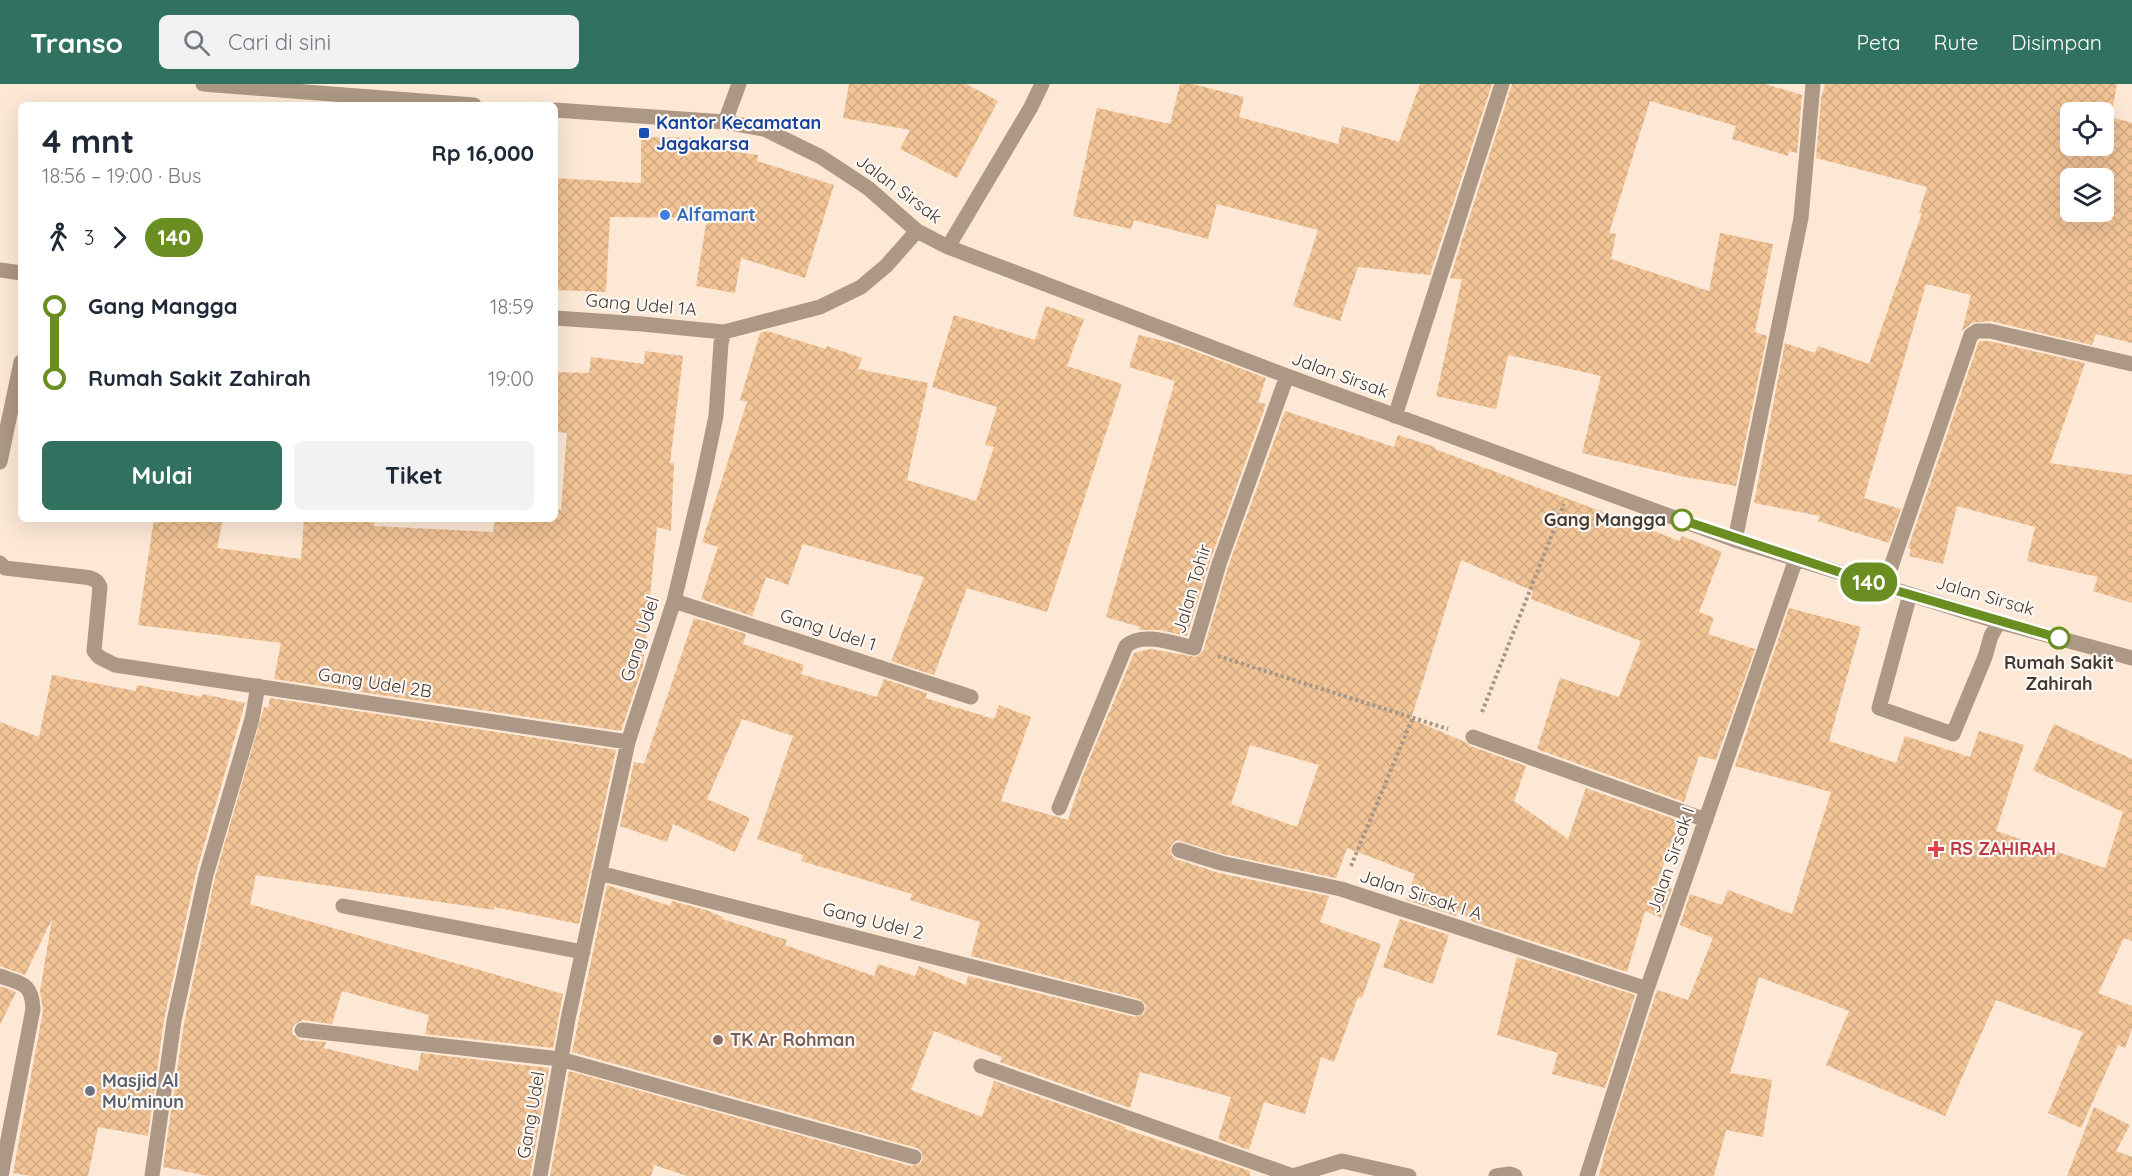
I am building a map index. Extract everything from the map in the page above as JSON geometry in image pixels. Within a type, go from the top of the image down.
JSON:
[{"type":"street","points":[[203,84],[337,90],[447,102]]},
{"type":"street","points":[[725,122],[739,84]]},
{"type":"street","points":[[948,247],[1031,107],[1042,84]]},
{"type":"street","points":[[1395,416],[1502,84]]},
{"type":"street","points":[[1735,540],[1801,218],[1812,84]]},
{"type":"street","name":"Jalan Sirsak","points":[[558,111],[725,122],[764,129],[821,157],[868,188],[917,231],[948,247],[1287,376],[1735,540],[1999,622],[2132,658]]},
{"type":"street","points":[[724,332],[820,307],[861,287],[886,266],[917,231]]},
{"type":"street","points":[[0,270],[18,273]]},
{"type":"street","name":"Gang Udel 1A","points":[[558,318],[724,332]]},
{"type":"street","points":[[1884,587],[1971,335],[1977,330],[1990,331],[2132,364]]},
{"type":"street","name":"Gang Udel","points":[[540,1176],[560,1059],[628,742],[674,601],[702,483],[716,416],[721,343],[724,332]]},
{"type":"street","name":"Jalan Tohir","points":[[1059,808],[1126,646],[1136,639],[1155,639],[1194,648],[1219,564],[1287,376]]},
{"type":"street","points":[[0,462],[17,399]]},
{"type":"street","name":"Jalan Sirsak I","points":[[1587,1176],[1647,989],[1796,559]]},
{"type":"street","name":"Gang Udel 2B","points":[[0,563],[5,568],[84,577],[94,579],[99,583],[94,651],[99,657],[115,665],[628,742]]},
{"type":"street","points":[[1910,594],[1879,708],[1953,734],[1985,657],[1991,636],[1999,622]]},
{"type":"street","name":"Gang Udel 1","points":[[674,601],[971,698]]},
{"type":"street","points":[[152,1176],[174,1021],[206,875],[252,719],[258,686]]},
{"type":"street","points":[[1473,737],[1706,820]]},
{"type":"street","name":"Jalan Sirsak I A","points":[[1179,850],[1221,863],[1341,889],[1647,989]]},
{"type":"street","name":"Gang Udel 2","points":[[599,873],[1137,1008]]},
{"type":"street","points":[[343,906],[583,951]]},
{"type":"street","points":[[0,976],[25,985],[33,995],[33,1009],[1,1176]]},
{"type":"street","points":[[302,1030],[560,1059],[914,1157]]},
{"type":"street","points":[[981,1066],[1293,1176],[1342,1161],[1409,1176]]},
{"type":"street","points":[[1496,1176],[1510,1174],[1515,1176]]},
{"type":"path","points":[[1194,648],[1473,737],[1572,481]]},
{"type":"path","points":[[1341,889],[1413,717]]},
{"type":"building","points":[[849,84],[966,84],[998,101],[957,178],[900,149],[910,130],[843,118]]},
{"type":"building","points":[[1180,84],[1192,84],[1244,97],[1239,117],[1338,144],[1342,126],[1399,142],[1420,84],[1492,84],[1430,275],[1358,267],[1340,321],[1293,306],[1318,230],[1217,204],[1208,239],[1134,220],[1131,229],[1073,216],[1097,108],[1170,124]]},
{"type":"building","points":[[1512,84],[1765,84],[1802,95],[1797,153],[1789,151],[1788,156],[1732,139],[1736,126],[1650,101],[1609,233],[1616,234],[1611,259],[1709,291],[1720,233],[1773,244],[1755,332],[1767,336],[1736,486],[1685,477],[1582,453],[1601,376],[1508,355],[1496,409],[1436,396],[1462,279],[1450,278]]},
{"type":"building","points":[[1825,84],[2117,84],[2114,102],[2060,102],[2060,156],[2114,156],[2114,118],[2132,123],[2132,343],[2096,334],[2092,345],[1990,321],[1972,323],[1962,331],[1971,295],[1926,284],[1864,498],[1901,509],[1889,543],[1818,521],[1820,516],[1754,503],[1785,343],[1815,353],[1818,346],[1869,364],[1922,213],[1919,213],[1927,187],[1816,158],[1821,99]]},
{"type":"building","points":[[641,137],[708,138],[707,148],[758,155],[757,161],[834,185],[805,278],[741,258],[735,293],[696,286],[707,218],[610,217],[606,292],[558,290],[558,178],[641,183]]},
{"type":"building","points":[[1046,306],[1084,319],[1067,366],[1122,384],[1047,612],[967,588],[934,675],[891,661],[924,577],[803,544],[788,585],[766,577],[752,616],[701,599],[718,547],[702,542],[747,402],[740,400],[760,333],[767,331],[826,349],[827,346],[862,358],[858,369],[928,383],[907,480],[976,501],[994,447],[985,445],[997,407],[932,387],[954,315],[1035,340]]},
{"type":"building","points":[[1139,335],[1176,344],[1266,378],[1258,402],[1266,404],[1210,561],[1187,636],[1160,630],[1139,630],[1140,627],[1106,617],[1175,381],[1129,367]]},
{"type":"building","points":[[1979,341],[1989,341],[2085,363],[2050,463],[2132,475],[2132,603],[2093,591],[2098,577],[2027,561],[2035,527],[1957,506],[1943,564],[1909,556],[1911,549],[1908,548]]},
{"type":"building","points":[[645,351],[683,356],[670,463],[674,463],[671,531],[657,527],[643,666],[621,731],[274,679],[281,643],[138,625],[154,522],[222,522],[217,548],[301,559],[304,522],[375,522],[374,526],[493,532],[495,522],[558,522],[567,433],[558,432],[558,372],[589,373],[591,357],[644,364]]},
{"type":"building","points":[[1285,411],[1394,447],[1398,435],[1680,541],[1682,536],[1722,552],[1699,612],[1714,618],[1708,634],[1755,649],[1716,760],[1699,756],[1684,802],[1537,749],[1560,678],[1619,697],[1641,641],[1531,599],[1533,591],[1461,560],[1411,719],[1470,746],[1526,766],[1514,801],[1568,839],[1586,788],[1677,820],[1674,831],[1676,831],[1657,883],[1672,888],[1661,918],[1645,911],[1627,972],[1474,922],[1458,911],[1456,916],[1406,900],[1415,874],[1347,848],[1336,878],[1223,854],[1177,840],[1170,848],[1172,856],[1176,859],[1219,873],[1329,896],[1320,922],[1381,944],[1362,998],[1358,997],[1334,1062],[1321,1057],[1305,1114],[1264,1102],[1249,1150],[1218,1139],[1231,1097],[1140,1072],[1130,1108],[1000,1062],[1002,1057],[934,1031],[911,1090],[982,1117],[994,1081],[1126,1127],[1125,1129],[1250,1171],[1250,1176],[687,1176],[654,1165],[651,1176],[550,1176],[569,1071],[911,1166],[920,1164],[923,1159],[921,1151],[917,1148],[572,1052],[607,885],[670,906],[672,901],[706,910],[723,917],[722,919],[787,940],[785,945],[874,976],[878,964],[915,976],[919,966],[966,985],[968,976],[1135,1017],[1144,1014],[1146,1005],[1139,999],[971,956],[980,922],[910,900],[912,894],[801,861],[803,855],[757,839],[793,736],[742,719],[707,799],[750,818],[735,852],[673,824],[667,842],[620,826],[634,762],[644,764],[694,618],[746,634],[743,644],[804,665],[801,674],[877,697],[884,679],[927,693],[925,698],[994,719],[999,705],[1031,717],[1001,801],[1068,820],[1082,777],[1134,653],[1150,649],[1196,657],[1203,651],[1228,567]],"holes":[[[1250,745],[1319,765],[1297,827],[1231,804]]]},
{"type":"building","points":[[1789,608],[1861,627],[1829,741],[1896,763],[1905,736],[1970,757],[1979,731],[2024,745],[1996,831],[2105,868],[2123,812],[2033,770],[2054,724],[2132,759],[2132,941],[2124,938],[2098,993],[2132,1006],[2132,1029],[2125,1048],[2118,1045],[2081,1128],[2048,1113],[2083,1032],[1996,1000],[1945,1116],[1826,1065],[1849,1011],[1759,977],[1730,1073],[1772,1080],[1763,1137],[1726,1130],[1714,1176],[1599,1176],[1607,1144],[1657,990],[1688,1000],[1713,938],[1680,925],[1690,894],[1722,905],[1728,890],[1792,914],[1831,792],[1735,766]]},
{"type":"building","points":[[52,675],[136,691],[137,685],[202,697],[203,694],[245,703],[196,873],[164,1020],[148,1136],[98,1127],[88,1176],[30,1176],[13,1173],[43,1011],[40,991],[52,919],[25,975],[0,966],[0,722],[39,737]]},
{"type":"building","points":[[270,698],[616,750],[579,924],[494,907],[494,910],[256,875],[250,904],[563,994],[553,1048],[425,1034],[429,1015],[342,991],[332,1024],[303,1020],[292,1028],[293,1034],[300,1040],[326,1042],[324,1048],[418,1071],[421,1053],[549,1068],[530,1176],[208,1176],[163,1167],[184,1023],[215,877],[264,707],[268,708]]},
{"type":"building","points":[[1400,919],[1449,935],[1433,984],[1383,967]]},
{"type":"building","points":[[1517,957],[1635,995],[1605,1088],[1552,1074],[1558,1053],[1497,1035]]},
{"type":"building","points":[[0,986],[16,992],[0,1025]]},
{"type":"building","points":[[2094,1107],[2130,1125],[2116,1151],[2132,1157],[2132,1176],[2067,1176]]},
{"type":"bus line","name":"140","points":[[1682,520],[1735,540],[1884,587],[2059,638]]},
{"type":"place","name":"Kantor Kecamatan Jagakarsa","points":[[644,133]]},
{"type":"place","name":"Alfamart","points":[[665,215]]},
{"type":"place","name":"Gang Mangga","points":[[1682,520]]},
{"type":"place","name":"Rumah Sakit Zahirah","points":[[2059,638]]},
{"type":"place","name":"RS ZAHIRAH","points":[[1936,849]]},
{"type":"place","name":"TK Ar Rohman","points":[[718,1040]]},
{"type":"place","name":"Masjid Al Mu'minun","points":[[90,1091]]}]
